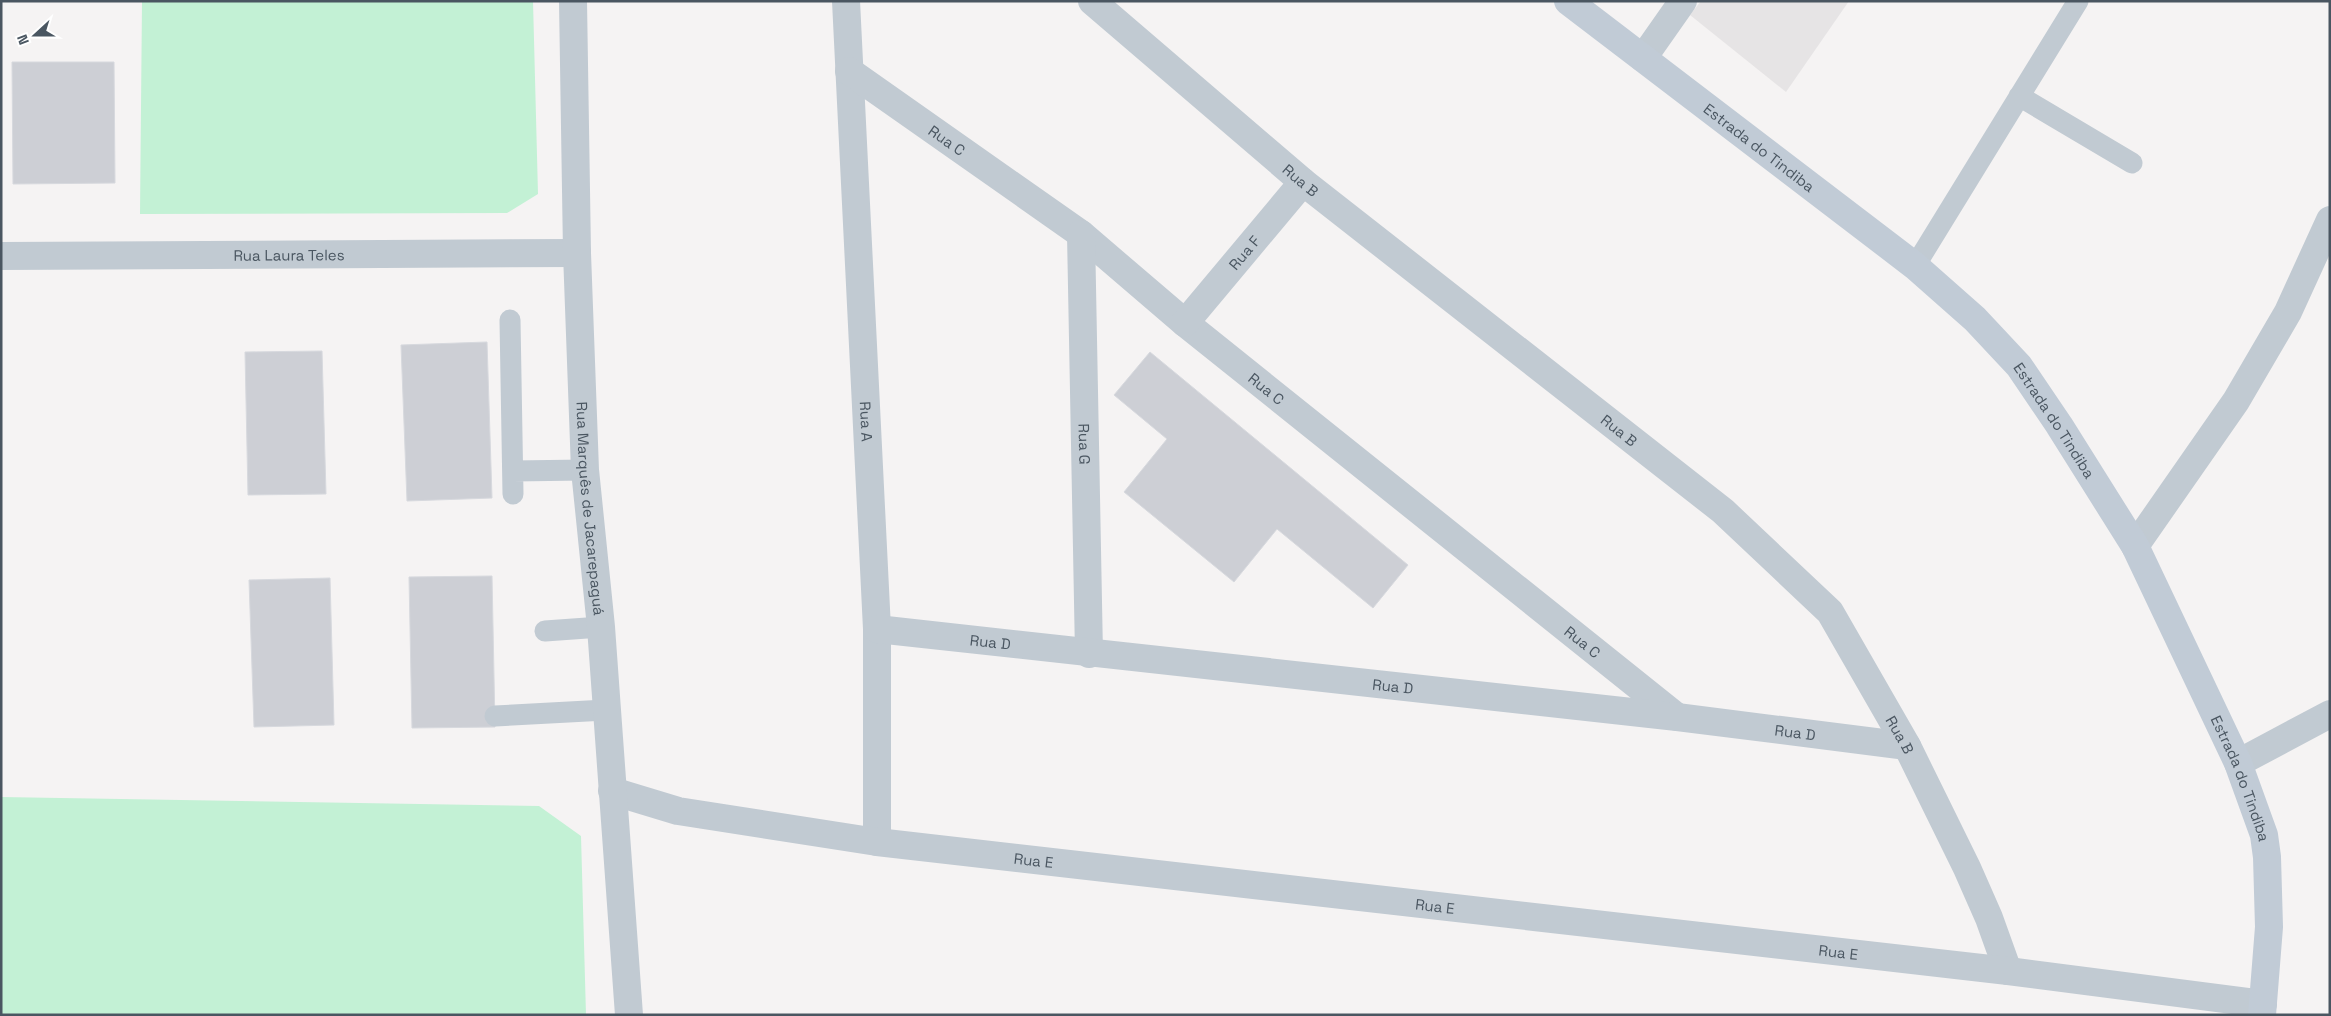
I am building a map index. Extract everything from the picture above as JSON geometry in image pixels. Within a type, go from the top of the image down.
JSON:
[{"type":"main road","name":"Estrada do Tindiba","points":[[1568,1],[1915,266],[1975,319],[2019,366],[2059,425],[2135,546],[2238,763],[2264,835],[2267,857],[2268,927],[2263,1010]]},
{"type":"street","name":"Rua Marquês de Jacarepaguá","points":[[573,1],[577,253],[585,470],[601,628],[628,1015]]},
{"type":"street","name":"Rua A","points":[[846,1],[877,629],[877,842]]},
{"type":"street","name":"Rua B","points":[[1092,1],[1303,182],[1724,511],[1779,561],[1830,612],[1906,746],[1978,893],[2008,971]]},
{"type":"street","points":[[1643,58],[1683,1]]},
{"type":"street","name":"Rua C","points":[[849,71],[1081,234],[1185,323],[1677,717]]},
{"type":"street","name":"Rua F","points":[[1185,323],[1303,182]]},
{"type":"street","points":[[2135,546],[2236,401],[2288,312],[2330,220]]},
{"type":"street","name":"Rua G","points":[[1081,234],[1089,654]]},
{"type":"street","name":"Rua Laura Teles","points":[[1,256],[577,253]]},
{"type":"street","name":"Rua D","points":[[877,629],[1089,654],[1677,717],[1906,746]]},
{"type":"street","points":[[2238,763],[2330,714]]},
{"type":"street","name":"Rua E","points":[[612,791],[678,811],[877,842],[2008,971],[2263,1010]]},
{"type":"lane","points":[[1915,266],[2078,1]]},
{"type":"lane","points":[[2019,96],[2132,163]]},
{"type":"lane","points":[[510,320],[513,494]]},
{"type":"lane","points":[[513,471],[585,470]]},
{"type":"lane","points":[[545,631],[601,628]]},
{"type":"lane","points":[[494,716],[606,710]]},
{"type":"shaded area","points":[[1701,1],[1849,1],[1786,92],[1690,15]]},
{"type":"green space","points":[[142,1],[533,1],[538,194],[507,213],[140,214]]},
{"type":"green space","points":[[1,797],[539,806],[581,836],[586,1015],[1,1015]]},
{"type":"building","points":[[12,62],[114,62],[115,183],[13,184]]},
{"type":"building","points":[[487,342],[492,498],[407,501],[401,345]]},
{"type":"building","points":[[322,351],[326,494],[248,495],[245,352]]},
{"type":"building","points":[[1150,352],[1408,565],[1373,608],[1277,529],[1234,582],[1124,492],[1167,439],[1114,395]]},
{"type":"building","points":[[492,576],[495,727],[412,728],[409,577]]},
{"type":"building","points":[[330,578],[334,725],[254,727],[249,580]]}]
